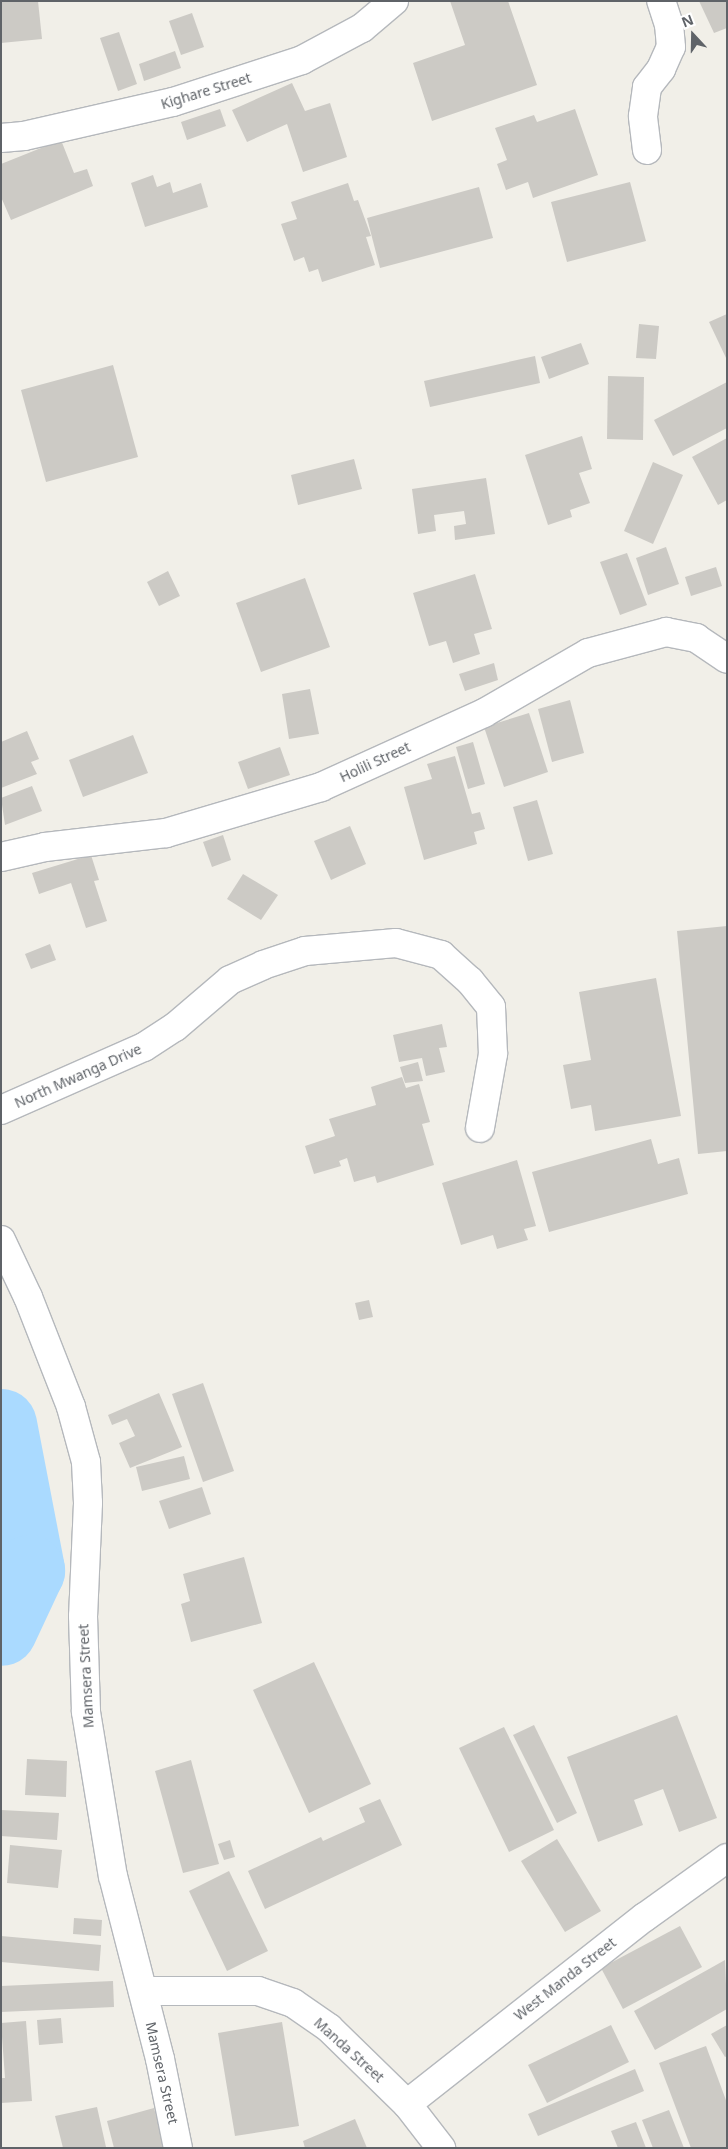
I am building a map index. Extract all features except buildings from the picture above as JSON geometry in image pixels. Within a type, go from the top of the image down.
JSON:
[{"type":"street","name":"Kighare Street","points":[[1,138],[24,136],[173,102],[302,60],[362,28],[394,1]]},
{"type":"street","points":[[647,150],[642,116],[647,88],[662,69],[670,47],[669,25],[661,1]]},
{"type":"street","name":"Holili Street","points":[[1,857],[45,847],[166,833],[321,787],[484,713],[588,653],[666,632],[696,638],[727,659]]},
{"type":"street","name":"North Mwanga Drive","points":[[1,1110],[144,1047],[175,1027],[230,980],[263,965],[305,951],[396,943],[441,955],[470,981],[491,1007],[493,1054],[480,1128]]},
{"type":"street","name":"Mamsera Street","points":[[1,1240],[28,1297],[71,1407],[86,1462],[88,1504],[83,1616],[86,1712],[113,1876],[143,1992],[178,2148]]},
{"type":"street","name":"West Manda Street","points":[[407,2104],[645,1917],[727,1858]]},
{"type":"street","name":"Manda Street","points":[[143,1992],[258,1991],[293,2003],[329,2028],[407,2104],[441,2148]]},
{"type":"waterway","points":[[1,1424],[29,1570],[1,1630]]}]
